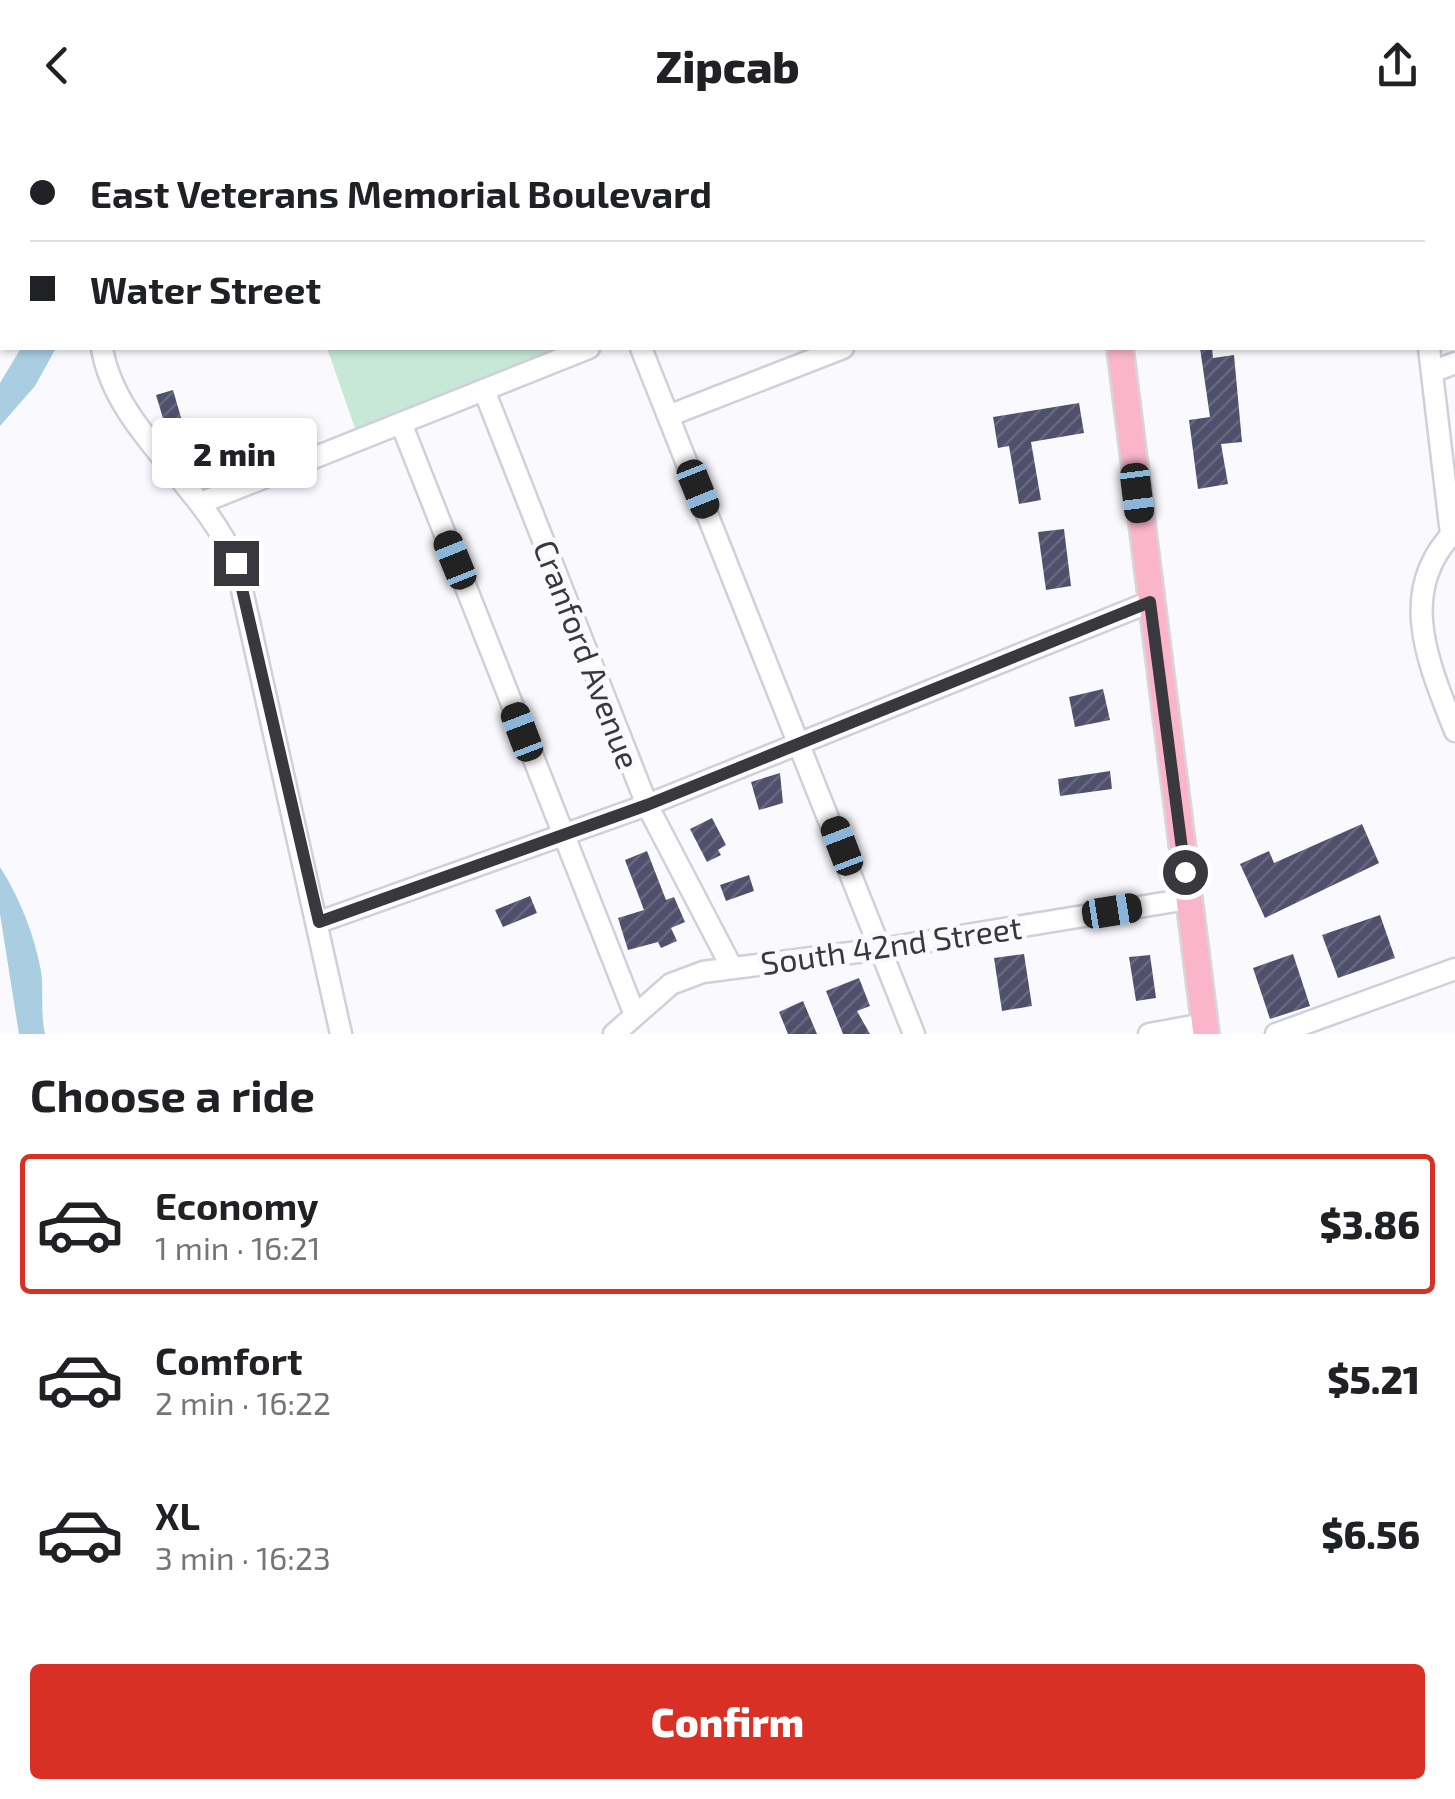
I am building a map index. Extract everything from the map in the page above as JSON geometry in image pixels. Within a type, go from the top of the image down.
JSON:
[{"type":"main road","points":[[1120,350],[1205,1029]]},
{"type":"street","points":[[102,350],[109,378],[130,416],[203,502],[227,542],[244,587],[342,1034]]},
{"type":"street","points":[[203,502],[584,350]]},
{"type":"street","points":[[642,350],[802,744],[914,1034]]},
{"type":"street","points":[[668,416],[838,350]]},
{"type":"street","points":[[1429,350],[1453,533],[1422,587],[1420,624],[1425,654],[1455,731]]},
{"type":"street","points":[[1432,372],[1455,363]]},
{"type":"street","name":"Cranford Avenue","points":[[484,390],[647,805],[731,966]]},
{"type":"street","points":[[401,423],[636,1015]]},
{"type":"street","points":[[319,922],[647,805],[802,744],[945,681],[1150,602]]},
{"type":"street","name":"South 42nd Street","points":[[614,1034],[671,984],[731,966],[881,949],[1188,899]]},
{"type":"street","points":[[1276,1034],[1455,969]]},
{"type":"street","points":[[1149,1034],[1205,1029]]},
{"type":"green space","points":[[328,350],[559,350],[562,358],[356,431]]},
{"type":"water","points":[[20,350],[55,350],[35,386],[0,426],[0,383]]},
{"type":"water","points":[[0,867],[20,904],[34,944],[41,971],[45,1034],[19,1034],[0,914]]},
{"type":"building","points":[[1200,350],[1212,350],[1213,358],[1234,355],[1242,442],[1221,444],[1228,484],[1198,489],[1189,420],[1210,417]]},
{"type":"building","points":[[173,390],[182,421],[165,425],[156,395]]},
{"type":"building","points":[[1079,403],[1084,433],[1031,442],[1041,500],[1019,504],[1009,446],[998,448],[993,417]]},
{"type":"building","points":[[255,418],[264,455],[247,459],[238,422]]},
{"type":"building","points":[[1064,529],[1071,586],[1046,590],[1038,532]]},
{"type":"building","points":[[1103,689],[1110,720],[1075,727],[1069,697]]},
{"type":"building","points":[[1110,771],[1112,789],[1060,796],[1058,779]]},
{"type":"building","points":[[780,773],[783,803],[759,810],[751,782]]},
{"type":"building","points":[[712,818],[726,845],[718,850],[721,855],[707,862],[690,829]]},
{"type":"building","points":[[1362,824],[1379,863],[1265,918],[1240,864],[1269,851],[1274,863]]},
{"type":"building","points":[[647,851],[666,900],[674,897],[685,922],[671,928],[677,941],[661,948],[658,942],[628,950],[618,918],[644,910],[625,860]]},
{"type":"building","points":[[749,875],[754,891],[726,901],[720,885]]},
{"type":"building","points":[[530,896],[537,913],[503,927],[495,910]]},
{"type":"building","points":[[1380,915],[1395,958],[1338,978],[1322,935]]},
{"type":"building","points":[[1024,954],[1032,1006],[1002,1011],[994,958]]},
{"type":"building","points":[[1293,954],[1310,1006],[1270,1019],[1253,968]]},
{"type":"building","points":[[1150,955],[1156,998],[1136,1001],[1129,957]]},
{"type":"building","points":[[859,978],[870,1006],[857,1011],[870,1034],[843,1034],[826,991]]},
{"type":"building","points":[[803,1001],[817,1034],[788,1034],[779,1012]]},
{"type":"route","points":[[236,563],[319,922],[647,805],[802,744],[945,681],[1150,602],[1185,872]]}]
